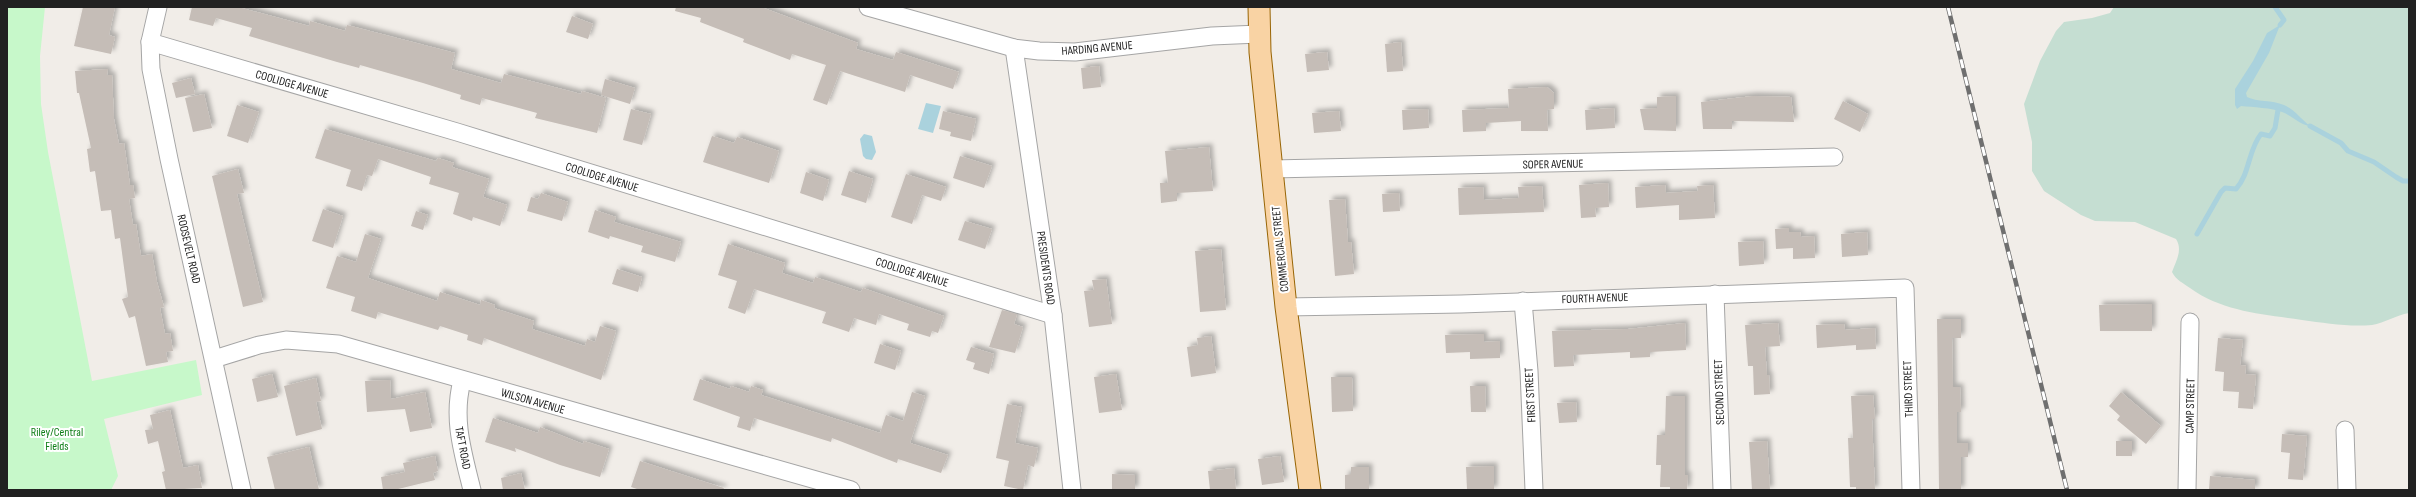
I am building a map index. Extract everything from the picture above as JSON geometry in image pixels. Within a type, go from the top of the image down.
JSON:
[{"type":"main road","name":"COMMERCIAL STREET","points":[[1259,7],[1259,34],[1286,307],[1310,490]]},
{"type":"street","name":"ROOSEVELT ROAD","points":[[158,7],[150,42],[151,69],[169,159],[242,490]]},
{"type":"street","name":"HARDING AVENUE","points":[[868,7],[1014,48],[1075,52],[1212,36],[1259,34]]},
{"type":"street","name":"COOLIDGE AVENUE","points":[[150,42],[457,132],[1053,315]]},
{"type":"street","name":"PRESIDENTS ROAD","points":[[1014,48],[1053,315],[1072,490]]},
{"type":"street","name":"SOPER AVENUE","points":[[1272,169],[1834,157]]},
{"type":"street","name":"FOURTH AVENUE","points":[[1286,307],[1523,301],[1905,288]]},
{"type":"street","name":"THIRD STREET","points":[[1905,288],[1911,490]]},
{"type":"street","name":"SECOND STREET","points":[[1714,294],[1722,490]]},
{"type":"street","name":"FIRST STREET","points":[[1523,301],[1529,371],[1534,490]]},
{"type":"street","name":"CAMP STREET","points":[[2187,490],[2190,322]]},
{"type":"street","name":"WILSON AVENUE","points":[[214,359],[259,344],[286,340],[338,344],[400,360],[462,381],[852,490]]},
{"type":"street","name":"TAFT ROAD","points":[[462,381],[457,400],[458,433],[472,490]]},
{"type":"street","points":[[2345,430],[2347,490]]},
{"type":"green space","name":"Riley/Central Fields","points":[[7,7],[45,7],[40,56],[41,104],[48,152],[92,381],[196,360],[202,395],[104,419],[118,476],[111,490],[7,490]]},
{"type":"green space","points":[[2114,7],[2409,7],[2409,313],[2377,324],[2354,325],[2273,316],[2230,307],[2203,296],[2182,283],[2172,272],[2179,251],[2176,239],[2135,222],[2095,221],[2081,215],[2044,191],[2032,171],[2032,142],[2024,104],[2040,61],[2056,31],[2064,22],[2092,18],[2110,13]]},
{"type":"water","points":[[2280,25],[2269,53],[2246,93],[2247,97],[2255,100],[2275,102],[2284,105],[2295,112],[2310,126],[2302,124],[2278,111],[2241,106],[2237,109],[2235,105],[2235,89],[2253,61],[2267,33]]},
{"type":"water","points":[[926,103],[941,106],[933,133],[918,129]]},
{"type":"water","points":[[864,134],[872,136],[876,152],[872,160],[866,159],[863,156],[860,139]]},
{"type":"building","points":[[83,7],[115,7],[109,35],[115,37],[111,54],[74,46]]},
{"type":"building","points":[[192,7],[238,7],[309,26],[310,21],[345,31],[347,25],[455,53],[451,69],[501,83],[504,74],[581,94],[582,91],[606,98],[597,133],[535,118],[537,113],[482,98],[480,105],[460,99],[461,95],[423,83],[360,65],[359,68],[249,36],[252,28],[216,18],[213,26],[189,20]]},
{"type":"building","points":[[676,7],[761,7],[858,43],[856,49],[893,60],[896,52],[959,72],[953,89],[910,75],[905,92],[840,71],[827,105],[813,100],[826,65],[792,54],[790,60],[743,42],[744,39],[700,22],[701,18],[675,11]]},
{"type":"building","points":[[572,16],[593,24],[588,39],[566,32]]},
{"type":"building","points":[[1401,42],[1403,71],[1387,72],[1385,44]]},
{"type":"building","points":[[1327,52],[1329,70],[1307,72],[1305,54]]},
{"type":"building","points":[[1099,66],[1101,87],[1083,89],[1081,68]]},
{"type":"building","points":[[108,69],[107,75],[112,75],[114,119],[119,144],[124,143],[130,185],[133,185],[135,198],[129,199],[133,225],[136,224],[141,256],[152,254],[157,282],[164,307],[160,308],[165,334],[170,333],[173,351],[166,352],[168,362],[146,366],[135,316],[129,318],[122,299],[128,297],[120,238],[115,239],[111,210],[101,211],[95,171],[90,172],[87,149],[91,148],[79,93],[77,93],[75,71]]},
{"type":"building","points":[[191,78],[195,94],[176,98],[172,83]]},
{"type":"building","points":[[605,79],[635,88],[630,104],[601,95]]},
{"type":"building","points":[[1547,87],[1554,93],[1554,109],[1547,110],[1548,131],[1521,131],[1521,121],[1486,123],[1486,131],[1463,132],[1462,110],[1509,108],[1508,89]]},
{"type":"building","points":[[204,94],[212,128],[193,132],[185,98]]},
{"type":"building","points":[[1676,96],[1676,131],[1644,130],[1640,109],[1657,108],[1657,97]]},
{"type":"building","points":[[1753,96],[1791,97],[1794,122],[1732,121],[1732,129],[1703,129],[1701,102]]},
{"type":"building","points":[[1843,101],[1868,114],[1860,132],[1834,119]]},
{"type":"building","points":[[237,105],[259,112],[248,143],[227,136]]},
{"type":"building","points":[[1614,108],[1615,128],[1586,130],[1585,110]]},
{"type":"building","points":[[631,109],[651,114],[642,145],[623,140]]},
{"type":"building","points":[[1428,109],[1429,128],[1403,130],[1402,110]]},
{"type":"building","points":[[943,111],[976,119],[971,141],[950,136],[951,132],[939,129]]},
{"type":"building","points":[[1339,111],[1341,131],[1314,133],[1312,113]]},
{"type":"building","points":[[325,129],[436,161],[438,158],[454,163],[452,167],[489,179],[483,197],[507,205],[500,226],[473,217],[472,221],[453,214],[459,193],[429,184],[431,177],[378,159],[372,176],[367,175],[362,191],[346,186],[351,170],[315,158]]},
{"type":"building","points":[[712,136],[734,143],[737,137],[779,151],[769,183],[703,162]]},
{"type":"building","points":[[1209,147],[1213,191],[1177,193],[1177,201],[1161,203],[1160,183],[1168,183],[1165,151]]},
{"type":"building","points":[[960,156],[992,166],[984,188],[953,178]]},
{"type":"building","points":[[238,169],[244,193],[237,194],[263,302],[243,307],[212,176]]},
{"type":"building","points":[[849,171],[873,179],[866,203],[841,195]]},
{"type":"building","points":[[806,172],[829,180],[823,201],[800,193]]},
{"type":"building","points":[[906,174],[946,187],[941,201],[922,195],[912,224],[891,217]]},
{"type":"building","points":[[1608,183],[1609,207],[1595,208],[1596,217],[1581,218],[1579,185]]},
{"type":"building","points":[[1665,185],[1666,193],[1698,191],[1697,186],[1713,185],[1715,218],[1679,220],[1679,205],[1636,208],[1635,187]]},
{"type":"building","points":[[1542,186],[1544,212],[1459,215],[1458,188],[1483,187],[1484,200],[1519,198],[1518,187]]},
{"type":"building","points":[[541,193],[568,202],[562,221],[527,211],[531,197],[538,199]]},
{"type":"building","points":[[1399,193],[1400,211],[1383,212],[1382,194]]},
{"type":"building","points":[[1345,199],[1348,242],[1351,242],[1354,274],[1335,276],[1329,200]]},
{"type":"building","points":[[323,209],[343,216],[333,248],[312,241]]},
{"type":"building","points":[[595,210],[616,217],[614,222],[681,242],[675,262],[641,252],[643,246],[610,236],[609,239],[588,232]]},
{"type":"building","points":[[416,211],[428,215],[423,230],[411,226]]},
{"type":"building","points":[[965,221],[992,229],[985,249],[958,240]]},
{"type":"building","points":[[1789,228],[1789,232],[1800,232],[1801,237],[1814,236],[1815,258],[1793,259],[1793,248],[1776,249],[1775,229]]},
{"type":"building","points":[[1867,232],[1868,255],[1842,257],[1841,234]]},
{"type":"building","points":[[365,234],[381,239],[368,278],[437,301],[440,292],[480,305],[481,300],[495,305],[494,308],[534,321],[532,329],[585,346],[587,339],[595,342],[600,326],[616,331],[601,380],[484,338],[482,345],[467,340],[468,335],[440,326],[438,330],[378,312],[376,319],[351,311],[355,297],[326,288],[337,256],[356,262]]},
{"type":"building","points":[[1763,241],[1764,264],[1739,266],[1738,242]]},
{"type":"building","points":[[728,244],[785,263],[782,273],[813,283],[815,277],[861,292],[863,288],[944,316],[938,333],[932,331],[930,337],[907,330],[909,324],[879,314],[876,325],[854,318],[849,332],[822,323],[826,312],[754,289],[745,314],[728,308],[737,281],[718,275]]},
{"type":"building","points":[[1221,249],[1226,310],[1200,312],[1195,251]]},
{"type":"building","points":[[617,269],[642,277],[638,292],[612,284]]},
{"type":"building","points":[[1106,279],[1112,324],[1089,327],[1084,291],[1094,290],[1092,280]]},
{"type":"building","points":[[2152,304],[2152,331],[2100,331],[2099,305]]},
{"type":"building","points":[[1002,310],[1017,314],[1014,324],[1023,327],[1015,353],[989,347]]},
{"type":"building","points":[[1937,319],[1961,319],[1961,338],[1952,338],[1953,387],[1960,387],[1961,412],[1957,412],[1957,443],[1968,443],[1968,457],[1961,457],[1961,490],[1939,490]]},
{"type":"building","points":[[1685,323],[1686,350],[1650,352],[1650,357],[1630,358],[1630,352],[1573,355],[1574,366],[1554,367],[1552,331],[1628,329]]},
{"type":"building","points":[[1778,323],[1780,346],[1765,347],[1770,394],[1754,395],[1753,366],[1748,366],[1745,325]]},
{"type":"building","points":[[1844,324],[1845,330],[1875,328],[1876,349],[1856,350],[1856,345],[1817,348],[1816,325]]},
{"type":"building","points":[[1484,334],[1484,342],[1500,341],[1500,358],[1470,359],[1470,352],[1446,353],[1445,335]]},
{"type":"building","points":[[1211,336],[1216,373],[1191,377],[1187,347],[1198,345],[1197,338]]},
{"type":"building","points":[[2218,338],[2243,340],[2240,365],[2246,366],[2245,374],[2256,375],[2253,409],[2238,408],[2239,392],[2223,391],[2224,372],[2215,371]]},
{"type":"building","points":[[880,344],[901,351],[895,370],[874,363]]},
{"type":"building","points":[[971,347],[994,354],[989,374],[973,369],[975,363],[966,360]]},
{"type":"building","points":[[272,374],[278,397],[257,402],[252,379]]},
{"type":"building","points":[[1116,374],[1122,410],[1099,413],[1094,377]]},
{"type":"building","points":[[1331,377],[1352,377],[1353,411],[1332,412]]},
{"type":"building","points":[[316,378],[321,401],[316,402],[322,429],[296,436],[284,386]]},
{"type":"building","points":[[700,379],[730,389],[731,386],[749,392],[751,386],[763,390],[761,395],[880,433],[886,415],[903,421],[912,392],[925,396],[910,443],[948,455],[941,473],[898,459],[897,463],[832,438],[831,442],[754,418],[750,431],[737,427],[740,417],[693,400]]},
{"type":"building","points":[[390,380],[391,399],[425,392],[432,428],[410,432],[405,409],[367,412],[365,381]]},
{"type":"building","points":[[1470,386],[1485,386],[1486,412],[1471,412]]},
{"type":"building","points":[[2121,392],[2161,426],[2146,444],[2117,420],[2120,416],[2109,406]]},
{"type":"building","points":[[1873,395],[1875,419],[1872,419],[1875,490],[1856,490],[1856,487],[1850,487],[1848,438],[1853,438],[1851,396]]},
{"type":"building","points":[[1666,396],[1685,396],[1685,475],[1688,475],[1687,490],[1670,490],[1670,487],[1660,487],[1661,465],[1656,465],[1657,435],[1665,435]]},
{"type":"building","points":[[1576,402],[1577,422],[1559,423],[1557,403]]},
{"type":"building","points":[[1007,404],[1022,407],[1015,443],[1038,448],[1034,467],[1028,465],[1023,490],[1004,486],[1009,461],[996,458]]},
{"type":"building","points":[[170,410],[183,468],[198,465],[202,488],[166,490],[162,472],[165,471],[158,441],[148,444],[145,430],[153,429],[150,415]]},
{"type":"building","points":[[493,418],[538,433],[540,427],[583,444],[584,441],[609,449],[600,477],[560,465],[515,448],[516,452],[485,442]]},
{"type":"building","points":[[2282,434],[2307,436],[2303,480],[2288,479],[2290,453],[2281,452]]},
{"type":"building","points":[[1767,441],[1770,490],[1752,490],[1749,442]]},
{"type":"building","points":[[2116,441],[2132,441],[2132,456],[2116,456]]},
{"type":"building","points":[[309,447],[319,490],[275,490],[267,457]]},
{"type":"building","points":[[435,456],[438,471],[433,473],[435,480],[394,490],[383,490],[381,477],[405,472],[403,463]]},
{"type":"building","points":[[1280,456],[1284,482],[1262,485],[1258,459]]},
{"type":"building","points":[[640,461],[724,488],[723,490],[640,490],[631,487]]},
{"type":"building","points":[[1494,466],[1494,490],[1467,490],[1466,467]]},
{"type":"building","points":[[1351,467],[1369,467],[1369,490],[1345,490],[1345,475],[1351,474]]},
{"type":"building","points":[[1234,468],[1236,490],[1210,490],[1208,471]]},
{"type":"building","points":[[521,473],[525,490],[503,490],[501,478]]},
{"type":"building","points":[[1112,474],[1135,475],[1135,490],[1112,490]]},
{"type":"building","points":[[2210,476],[2255,480],[2255,490],[2209,490]]},
{"type":"waterway","points":[[2275,7],[2284,20],[2280,25]]},
{"type":"waterway","points":[[2197,234],[2221,192],[2225,188],[2236,189],[2241,183],[2257,140],[2261,134],[2270,136],[2275,128],[2278,110]]},
{"type":"waterway","points":[[2310,126],[2341,143],[2348,151],[2374,162],[2403,181],[2409,181]]},
{"type":"railway","points":[[1948,7],[2067,490]]}]
